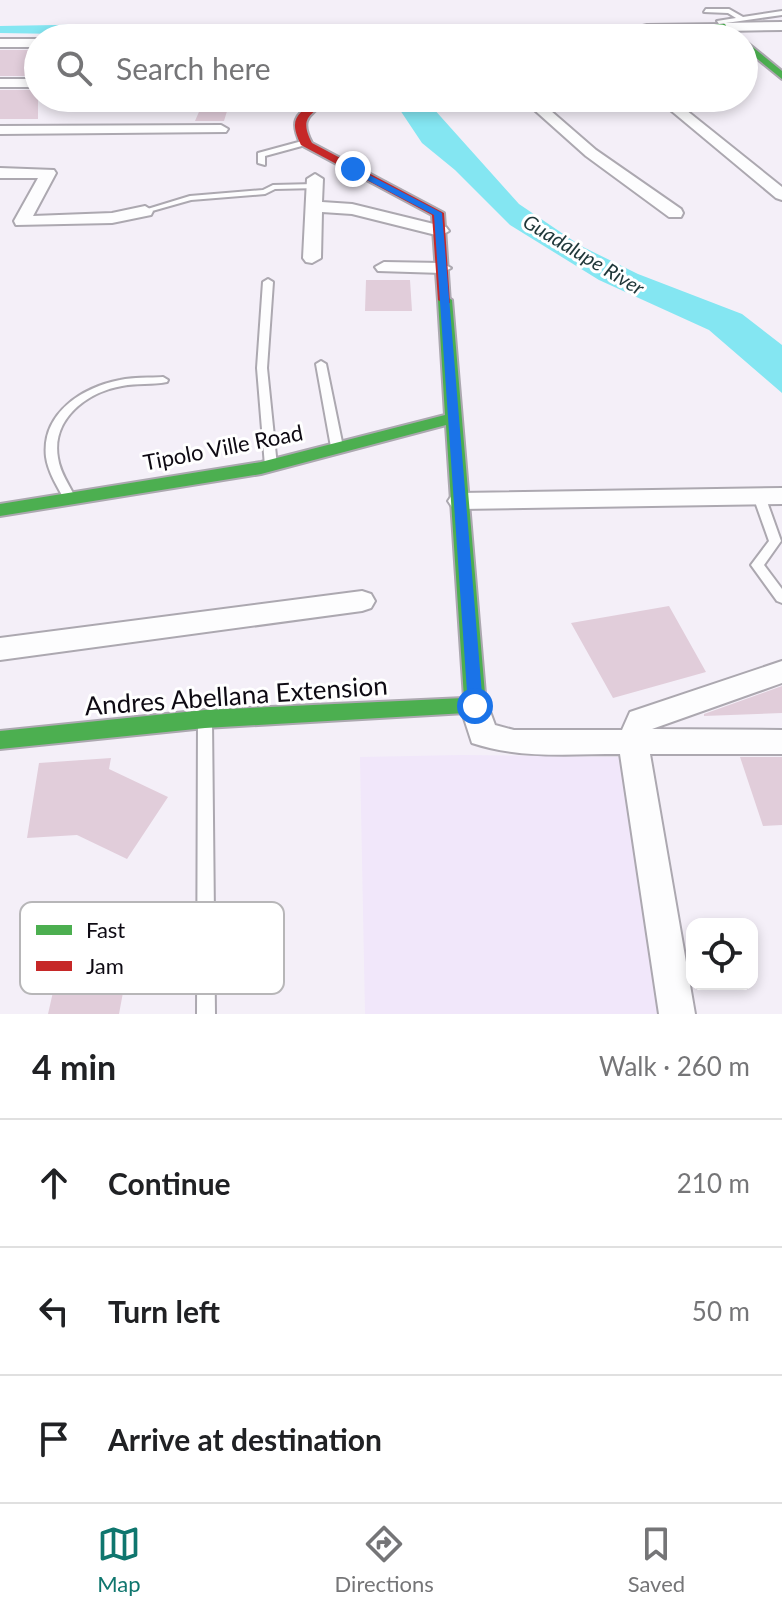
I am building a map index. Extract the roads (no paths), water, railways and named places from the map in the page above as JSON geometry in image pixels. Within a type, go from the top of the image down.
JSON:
[{"type":"street","points":[[679,24],[720,19],[782,26]]},
{"type":"street","points":[[0,43],[24,43]]},
{"type":"street","points":[[758,55],[782,76]]},
{"type":"street","points":[[0,83],[24,83]]},
{"type":"street","points":[[304,112],[299,120],[300,133],[306,142],[438,213],[475,706],[483,734],[514,742],[782,742]]},
{"type":"street","points":[[544,112],[591,153],[675,213]]},
{"type":"street","points":[[680,112],[782,195]]},
{"type":"street","points":[[0,130],[221,129]]},
{"type":"street","points":[[0,173],[48,173],[22,221],[112,218],[145,211]]},
{"type":"street","points":[[312,258],[315,182]]},
{"type":"street","points":[[313,206],[352,209],[440,231]]},
{"type":"street","points":[[384,267],[442,268]]},
{"type":"street","name":"Tipolo Ville Road","points":[[0,510],[271,466],[453,418]]},
{"type":"street","points":[[460,501],[770,496]]},
{"type":"street","points":[[0,649],[362,601]]},
{"type":"street","points":[[677,1014],[633,743],[640,721],[782,672]]},
{"type":"street","name":"Andres Abellana Extension","points":[[0,740],[205,719],[475,706]]},
{"type":"lane","points":[[720,19],[782,13]]},
{"type":"lane","points":[[262,163],[261,155],[306,142]]},
{"type":"lane","points":[[145,211],[190,198],[265,192],[273,187],[315,182]]},
{"type":"lane","points":[[268,282],[262,368],[271,466]]},
{"type":"lane","points":[[321,364],[337,447]]},
{"type":"lane","points":[[70,499],[52,458],[54,425],[87,394],[119,383],[163,380]]},
{"type":"lane","points":[[770,496],[775,541],[757,565],[782,598]]},
{"type":"lane","points":[[205,719],[206,902]]},
{"type":"lane","points":[[206,994],[206,1014]]},
{"type":"water","points":[[0,26],[24,26],[24,33],[0,33]]},
{"type":"water","name":"Guadalupe River","points":[[401,112],[437,112],[519,204],[581,246],[638,274],[742,314],[782,345],[782,393],[709,330],[599,280],[510,225],[455,170],[422,143]]}]
